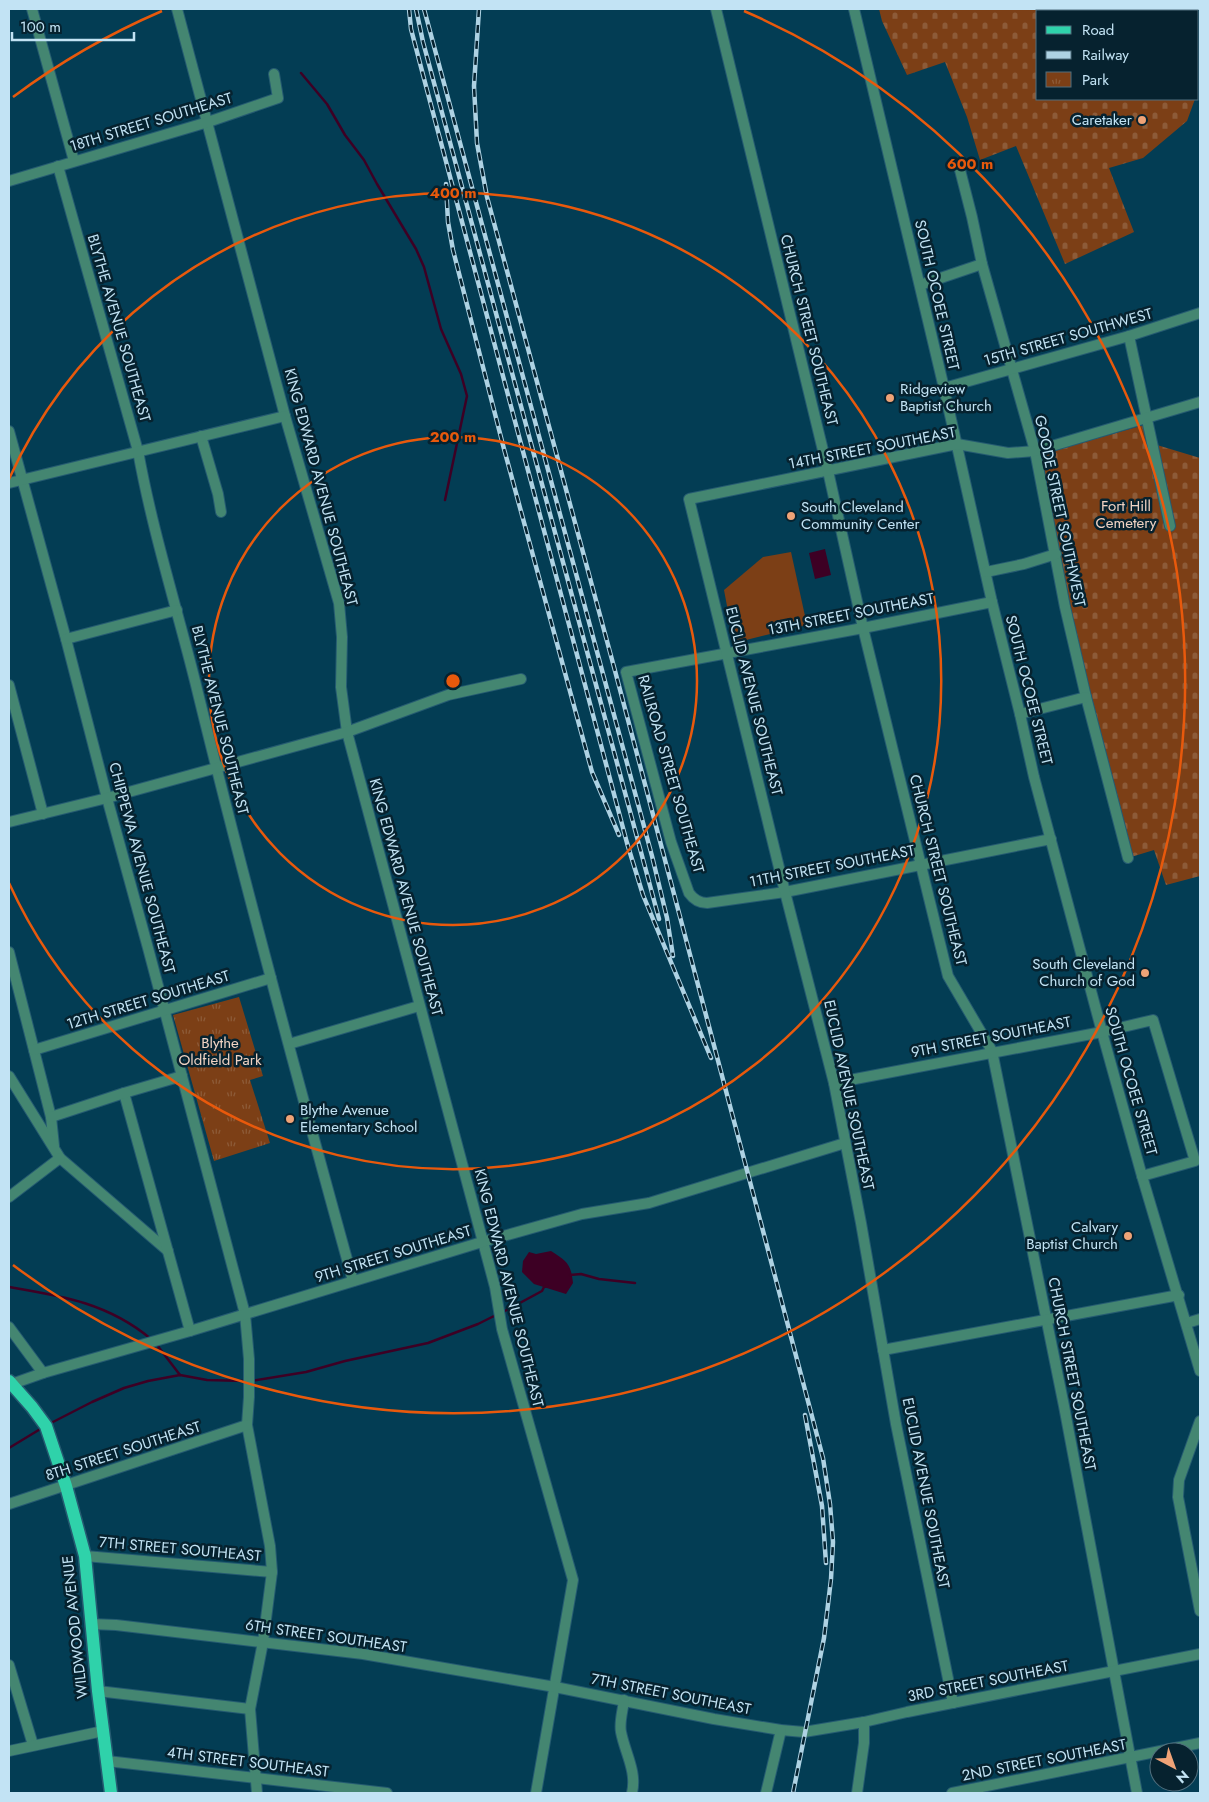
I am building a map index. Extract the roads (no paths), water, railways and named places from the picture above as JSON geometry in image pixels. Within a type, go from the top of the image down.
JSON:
[{"type":"main road","name":"WILDWOOD AVENUE","points":[[10,1383],[46,1426],[66,1486],[85,1556],[98,1691],[111,1793]]},
{"type":"street","points":[[32,9],[74,161]]},
{"type":"street","name":"KING EDWARD AVENUE SOUTHEAST","points":[[177,9],[285,416],[339,603],[342,637],[341,687],[347,732],[495,1287],[502,1329],[573,1580],[536,1793]]},
{"type":"street","name":"CHURCH STREET SOUTHEAST","points":[[716,9],[948,976],[992,1051],[1064,1406],[1137,1793]]},
{"type":"street","name":"SOUTH OCOEE STREET","points":[[854,9],[944,388],[992,602],[1051,839],[1142,1176],[1179,1295],[1200,1371]]},
{"type":"street","name":"18TH STREET SOUTHEAST","points":[[9,181],[208,122],[278,98],[274,74]]},
{"type":"street","name":"BLYTHE AVENUE SOUTHEAST","points":[[58,166],[138,451],[146,491],[216,768],[299,1086],[353,1282]]},
{"type":"street","name":"GOODE STREET SOUTHWEST","points":[[960,170],[982,264],[1034,451],[1056,554],[1065,608],[1128,858]]},
{"type":"street","points":[[920,285],[982,264]]},
{"type":"street","name":"15TH STREET SOUTHWEST","points":[[944,388],[1129,336],[1200,313]]},
{"type":"street","points":[[1129,336],[1170,526]]},
{"type":"street","name":"14TH STREET SOUTHEAST","points":[[689,499],[956,444],[1008,453],[1034,451],[1200,402]]},
{"type":"street","points":[[9,483],[285,416]]},
{"type":"street","name":"CHIPPEWA AVENUE SOUTHEAST","points":[[9,431],[245,1314],[250,1397],[247,1425],[270,1546],[272,1572],[263,1642],[250,1709],[257,1793]]},
{"type":"street","points":[[201,436],[218,494],[221,512]]},
{"type":"street","name":"EUCLID AVENUE SOUTHEAST","points":[[689,499],[785,892],[834,1083],[862,1223],[883,1350],[953,1703]]},
{"type":"street","points":[[986,572],[1024,564],[1056,554]]},
{"type":"street","name":"13TH STREET SOUTHEAST","points":[[626,672],[992,602]]},
{"type":"street","points":[[66,639],[177,610]]},
{"type":"street","name":"RAILROAD STREET SOUTHEAST","points":[[626,672],[680,868],[693,898],[699,902],[707,903]]},
{"type":"street","points":[[9,822],[107,798],[347,732],[448,695],[521,679]]},
{"type":"street","points":[[9,685],[43,814]]},
{"type":"street","points":[[1020,714],[1086,697]]},
{"type":"street","name":"11TH STREET SOUTHEAST","points":[[707,903],[785,892],[1051,839]]},
{"type":"street","points":[[9,952],[51,1117],[54,1149]]},
{"type":"street","name":"12TH STREET SOUTHEAST","points":[[34,1050],[271,978]]},
{"type":"street","points":[[289,1044],[419,1006]]},
{"type":"street","name":"9TH STREET SOUTHEAST","points":[[834,1083],[992,1051],[1102,1032],[1153,1020],[1195,1162],[1142,1176]]},
{"type":"street","points":[[9,1076],[60,1158],[168,1252]]},
{"type":"street","points":[[51,1117],[182,1076]]},
{"type":"street","points":[[124,1093],[190,1331]]},
{"type":"street","name":"9TH STREET SOUTHEAST","points":[[10,1383],[190,1331],[482,1242],[582,1214],[649,1204],[845,1143]]},
{"type":"street","points":[[9,1196],[60,1158]]},
{"type":"street","points":[[883,1350],[1179,1295]]},
{"type":"street","points":[[1187,1323],[1200,1319]]},
{"type":"street","points":[[9,1327],[43,1373]]},
{"type":"street","points":[[1200,1421],[1179,1480],[1178,1497],[1200,1611]]},
{"type":"street","name":"8TH STREET SOUTHEAST","points":[[9,1504],[247,1425]]},
{"type":"street","name":"7TH STREET SOUTHEAST","points":[[85,1556],[272,1572]]},
{"type":"street","name":"6TH STREET SOUTHEAST","points":[[91,1624],[116,1625],[363,1654],[555,1687]]},
{"type":"street","name":"3RD STREET SOUTHEAST","points":[[782,1730],[804,1732],[864,1722],[1200,1654]]},
{"type":"street","points":[[9,1665],[33,1745]]},
{"type":"street","name":"7TH STREET SOUTHEAST","points":[[555,1687],[714,1719],[782,1730]]},
{"type":"street","points":[[98,1691],[250,1709]]},
{"type":"street","points":[[624,1700],[620,1729],[623,1743],[633,1768],[634,1784],[632,1793]]},
{"type":"street","points":[[857,1793],[864,1743],[864,1722]]},
{"type":"street","points":[[766,1793],[782,1730]]},
{"type":"street","points":[[9,1751],[103,1731]]},
{"type":"street","name":"2ND STREET SOUTHEAST","points":[[952,1793],[1200,1743]]},
{"type":"street","name":"4TH STREET SOUTHEAST","points":[[107,1761],[387,1793]]},
{"type":"waterway","points":[[301,73],[327,104],[345,135],[364,160],[416,249],[424,267],[441,329],[461,374],[467,396],[445,500]]},
{"type":"waterway","points":[[570,1275],[581,1274],[599,1279],[635,1283]]},
{"type":"waterway","points":[[503,1312],[542,1291],[547,1286]]},
{"type":"waterway","points":[[9,1287],[66,1298],[101,1309],[135,1327],[151,1339]]},
{"type":"waterway","points":[[251,1381],[306,1372],[345,1361],[428,1343],[478,1324],[498,1314]]},
{"type":"waterway","points":[[157,1345],[180,1375]]},
{"type":"waterway","points":[[49,1424],[124,1388],[148,1381],[180,1375],[207,1380],[245,1381]]},
{"type":"waterway","points":[[9,1448],[42,1428]]},
{"type":"railway","points":[[409,9],[411,29],[627,843],[643,895],[711,1058]]},
{"type":"railway","points":[[416,9],[423,42],[659,919]]},
{"type":"railway","points":[[424,9],[652,856],[667,918],[673,956]]},
{"type":"railway","points":[[479,9],[474,86],[477,143],[487,197],[614,667],[823,1458],[830,1504],[833,1542],[831,1579],[824,1638],[793,1793]]},
{"type":"railway","points":[[446,184],[448,222],[453,250],[504,449],[592,772],[619,835]]},
{"type":"railway","points":[[805,1415],[822,1506],[826,1563]]},
{"type":"place","name":"Caretaker","points":[[1142,120]]},
{"type":"place","name":"Ridgeview Baptist Church","points":[[890,398]]},
{"type":"place","name":"South Cleveland Community Center","points":[[791,516]]},
{"type":"place","name":"South Cleveland Church of God","points":[[1145,973]]},
{"type":"place","name":"Blythe Avenue Elementary School","points":[[290,1119]]},
{"type":"place","name":"Calvary Baptist Church","points":[[1128,1236]]},
{"type":"park label","name":"Fort Hill Cemetery","points":[[1126,514]]},
{"type":"park label","name":"Blythe Oldfield Park","points":[[220,1052]]}]
